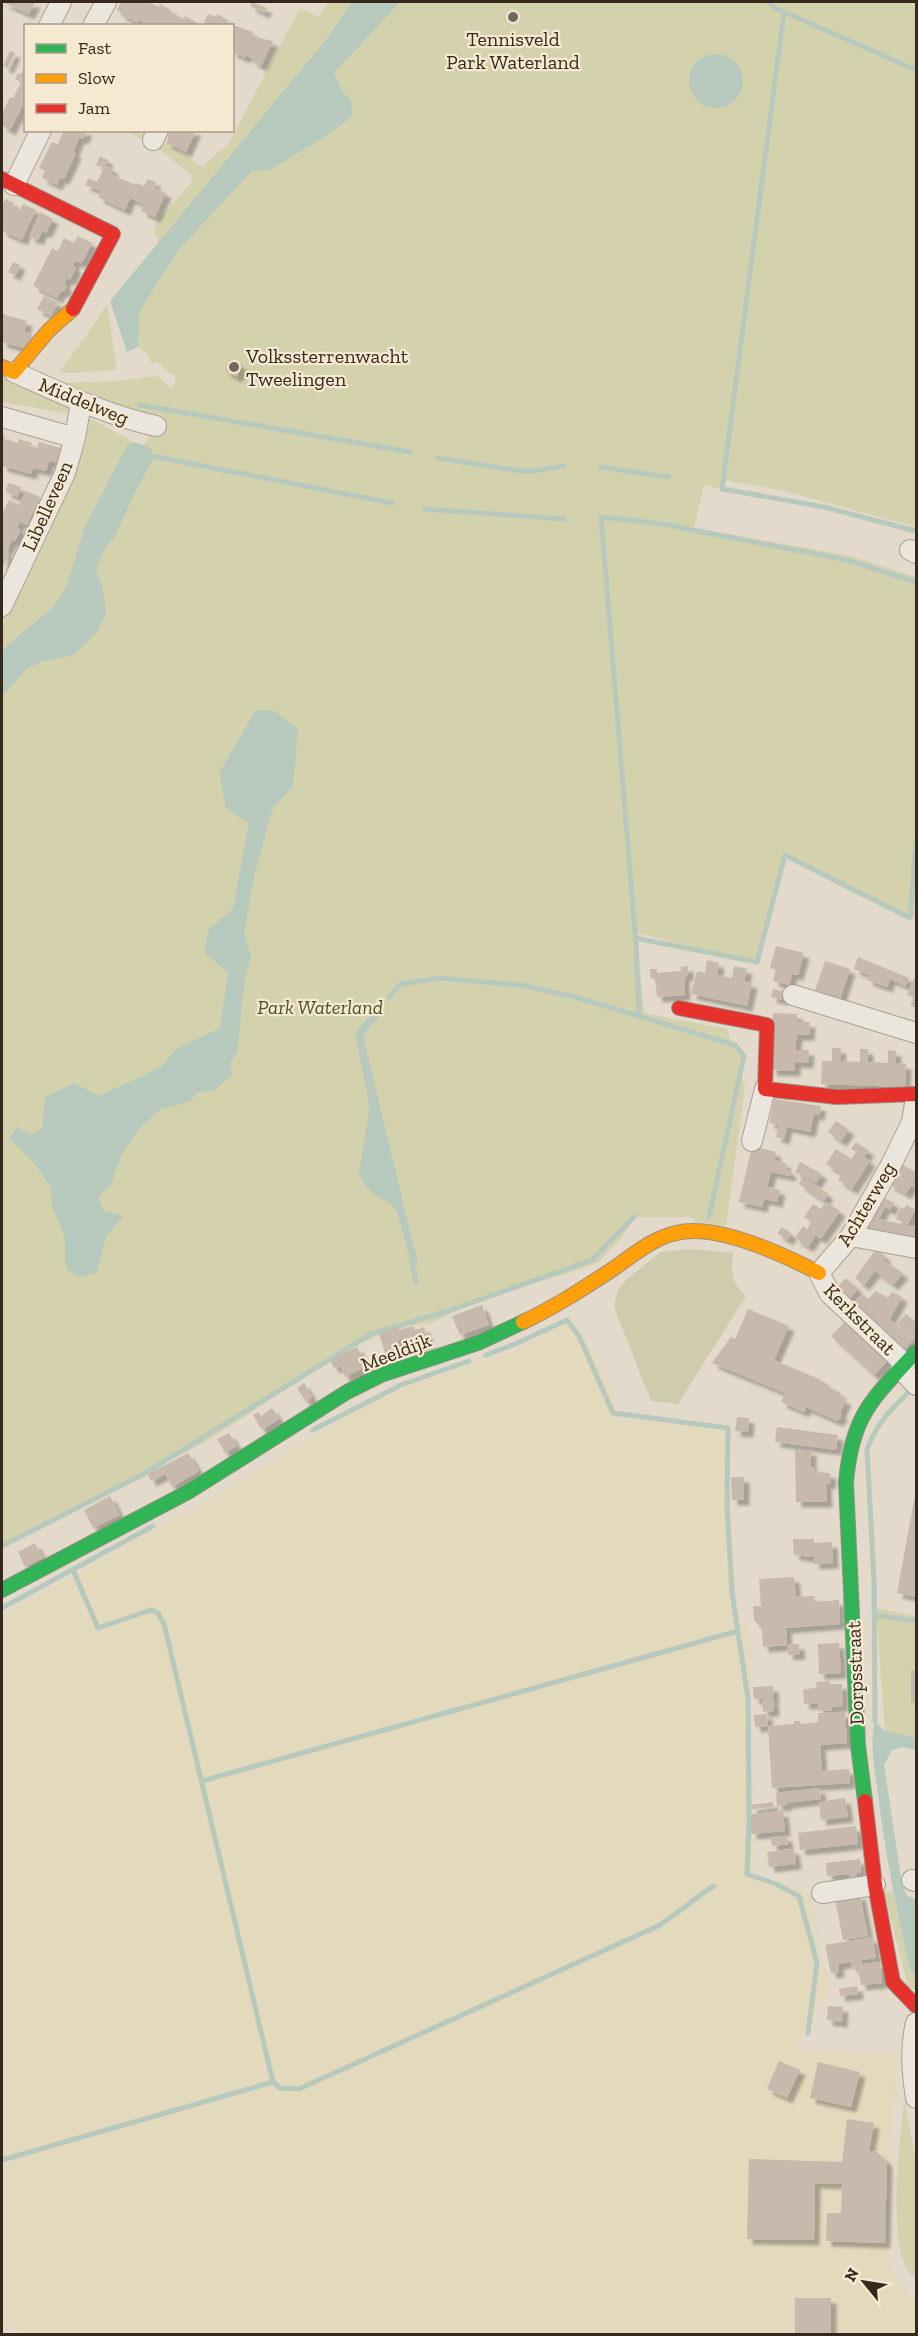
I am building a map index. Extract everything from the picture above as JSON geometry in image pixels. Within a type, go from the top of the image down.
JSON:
[{"type":"street","points":[[51,24],[61,2]]},
{"type":"street","points":[[8,369],[74,308],[113,234],[8,182],[40,132]]},
{"type":"street","name":"Middelweg","points":[[8,369],[125,419],[156,426]]},
{"type":"street","name":"Libelleveen","points":[[2,606],[65,473],[75,438],[81,402]]},
{"type":"street","name":"Libelleveen","points":[[2,417],[75,438]]},
{"type":"street","points":[[793,995],[916,1033]]},
{"type":"street","points":[[678,1008],[767,1025],[765,1089],[752,1141]]},
{"type":"street","points":[[765,1089],[837,1097],[916,1095]]},
{"type":"street","name":"Achterweg","points":[[819,1273],[851,1236],[906,1136],[912,1122],[916,1095]]},
{"type":"street","name":"Meeldijk","points":[[2,1590],[188,1492],[347,1392],[381,1375],[478,1343],[526,1321],[578,1292],[658,1239],[678,1232],[712,1233],[773,1250],[819,1273]]},
{"type":"street","points":[[851,1236],[916,1248]]},
{"type":"street","name":"Kerkstraat","points":[[819,1273],[830,1293],[910,1370]]},
{"type":"street","name":"Dorpsstraat","points":[[910,1370],[878,1393],[859,1417],[847,1459],[846,1482],[858,1745],[875,1885],[893,1982],[916,2006]]},
{"type":"street","points":[[822,1893],[875,1885]]},
{"type":"street","points":[[916,2023],[912,2040],[912,2061],[916,2098]]},
{"type":"shaded area","points":[[352,2],[400,2],[334,73],[343,93],[351,100],[352,117],[326,136],[270,170],[252,171],[177,252],[140,311],[138,347],[127,352],[110,301],[325,41]]},
{"type":"shaded area","points":[[711,54],[721,54],[731,58],[739,66],[743,81],[739,96],[731,104],[721,108],[711,108],[701,104],[693,96],[689,86],[689,76],[693,66],[701,58]]},
{"type":"shaded area","points":[[134,442],[151,448],[153,460],[115,536],[104,550],[96,570],[103,589],[106,615],[97,632],[74,655],[43,661],[27,669],[2,696],[2,650],[54,606],[66,587],[85,526],[127,445]]},
{"type":"shaded area","points":[[256,710],[275,711],[298,729],[293,786],[273,808],[255,872],[244,934],[251,956],[245,978],[237,1052],[230,1063],[232,1075],[213,1091],[198,1092],[189,1102],[161,1109],[139,1129],[122,1154],[111,1184],[98,1197],[104,1211],[123,1216],[106,1237],[97,1272],[81,1277],[68,1271],[65,1264],[65,1239],[52,1206],[51,1188],[35,1164],[9,1138],[17,1127],[31,1135],[42,1129],[45,1097],[74,1083],[99,1096],[161,1067],[176,1049],[220,1028],[228,973],[204,952],[209,929],[233,909],[249,823],[226,808],[219,773]]},
{"type":"shaded area","points":[[373,1011],[379,1016],[363,1036],[418,1264],[412,1266],[397,1212],[391,1204],[373,1194],[359,1173],[369,1111],[355,1033]]},
{"type":"shaded area","points":[[689,1249],[733,1253],[733,1277],[737,1287],[746,1296],[678,1404],[651,1401],[614,1307],[618,1290],[628,1278],[661,1252]]},
{"type":"shaded area","points":[[574,1319],[613,1394],[619,1422],[666,1418],[726,1432],[737,1599],[739,1612],[748,1628],[750,1652],[754,1869],[758,1875],[769,1881],[803,1889],[811,1896],[821,1961],[833,1983],[794,2050],[898,2054],[892,2107],[888,2247],[894,2275],[916,2301],[916,2334],[19,2334],[2,2323],[2,1616],[198,1507],[382,1394],[514,1351]]},
{"type":"shaded area","points":[[875,1721],[885,1731],[916,1738],[916,1750],[902,1747],[892,1750],[884,1765],[902,1885],[907,1896],[916,1899],[916,1977],[910,1970],[884,1838],[873,1758]]},
{"type":"green space","points":[[328,2],[365,2],[157,245],[158,240],[154,231],[157,221],[191,183],[192,176],[156,147],[128,132],[153,132],[202,167],[224,147],[227,147],[300,8],[319,17]]},
{"type":"green space","name":"Park Waterland","points":[[388,2],[916,2],[916,527],[780,490],[724,480],[722,489],[704,485],[694,528],[851,556],[916,577],[916,920],[850,892],[786,856],[759,961],[751,962],[637,933],[644,1013],[727,1029],[732,1044],[744,1056],[740,1072],[745,1087],[726,1226],[696,1222],[690,1217],[634,1217],[623,1236],[599,1262],[576,1271],[489,1295],[432,1323],[409,1326],[381,1334],[352,1347],[299,1378],[249,1414],[198,1446],[2,1546],[2,675],[51,633],[157,419],[135,414],[57,383],[117,381],[157,376],[172,388],[176,378],[157,362],[151,364],[149,356],[138,347],[140,311],[177,252],[252,171],[281,163],[335,82],[333,73],[358,46]]},
{"type":"green space","points":[[107,304],[117,370],[59,372],[86,336]]},
{"type":"green space","points":[[2,378],[29,386],[134,442],[127,445],[85,526],[66,587],[54,606],[2,650],[2,625],[5,622],[2,617],[7,608],[12,611],[54,522],[49,520],[85,446],[87,432],[86,417],[2,402]]},
{"type":"green space","points":[[876,1608],[916,1616],[916,1738],[885,1731]]},
{"type":"green space","points":[[893,1891],[910,1970],[916,1977],[916,1991],[908,1986],[884,1893]]},
{"type":"green space","points":[[904,2098],[916,2161],[916,2279],[908,2271],[903,2261],[897,2226],[897,2181]]},
{"type":"building","points":[[2,2],[35,2],[29,14]]},
{"type":"building","points":[[121,2],[148,2],[159,7],[160,4],[184,19],[185,16],[196,22],[196,24],[146,24],[139,20],[138,23],[120,14],[121,12],[117,10]]},
{"type":"building","points":[[252,2],[267,8],[264,13],[250,6]]},
{"type":"building","points":[[208,14],[216,17],[217,14],[228,20],[227,23],[230,24],[204,24]]},
{"type":"building","points":[[234,25],[253,32],[252,35],[259,38],[273,41],[261,66],[246,55],[245,58],[234,53]]},
{"type":"building","points":[[10,51],[15,53],[8,68],[3,66]]},
{"type":"building","points":[[24,69],[24,105],[10,130],[2,125],[2,114],[10,97],[13,98],[21,82],[15,79],[18,73],[21,74]]},
{"type":"building","points":[[63,132],[86,132],[83,139],[79,138],[73,152],[76,153],[64,179],[60,178],[57,185],[42,178],[45,171],[39,168],[52,142],[58,144]]},
{"type":"building","points":[[169,132],[195,132],[186,152],[167,143]]},
{"type":"building","points":[[100,156],[108,160],[105,165],[113,169],[111,174],[135,185],[137,183],[144,186],[148,179],[156,182],[153,187],[166,193],[155,217],[141,211],[144,205],[130,198],[125,210],[98,197],[101,191],[85,185],[89,178],[97,182],[104,168],[96,165]]},
{"type":"building","points":[[5,199],[14,203],[12,206],[20,210],[23,204],[36,210],[22,240],[2,231],[2,201],[4,202]]},
{"type":"building","points":[[40,212],[53,219],[46,233],[42,231],[38,240],[29,236]]},
{"type":"building","points":[[78,236],[92,243],[82,263],[75,261],[73,266],[76,268],[70,280],[67,278],[64,284],[67,286],[64,292],[61,291],[57,298],[33,286],[52,248],[58,251],[64,238],[74,243]]},
{"type":"building","points":[[13,262],[20,265],[15,275],[8,272]]},
{"type":"building","points":[[44,296],[58,303],[51,316],[37,309]]},
{"type":"building","points":[[2,314],[27,321],[24,332],[32,334],[27,349],[2,342]]},
{"type":"building","name":"Volkssterrenwacht Tweelingen","points":[[230,359],[242,365],[237,377],[225,371]]},
{"type":"building","points":[[2,434],[5,435],[4,439],[18,443],[19,439],[32,443],[31,447],[37,448],[39,442],[61,448],[57,463],[49,461],[46,471],[33,468],[31,474],[2,466]]},
{"type":"building","points":[[8,483],[21,487],[18,497],[6,492]]},
{"type":"building","points":[[26,491],[40,497],[27,525],[20,522],[17,528],[21,530],[5,553],[9,554],[2,569],[2,511],[9,500],[19,505]]},
{"type":"building","points":[[776,946],[804,953],[798,975],[792,974],[789,985],[773,981],[776,970],[770,968]]},
{"type":"building","points":[[858,957],[909,978],[906,986],[890,979],[887,987],[867,980],[869,975],[854,969]]},
{"type":"building","points":[[707,960],[719,963],[717,975],[732,978],[734,966],[747,969],[744,981],[752,983],[747,1006],[691,994],[697,971],[705,973]]},
{"type":"building","points":[[825,961],[850,969],[840,999],[815,990]]},
{"type":"building","points":[[688,966],[688,976],[684,976],[685,995],[657,997],[655,978],[651,979],[650,969],[657,969],[657,973],[681,971],[681,967]]},
{"type":"building","points":[[914,978],[916,980],[916,1008],[910,1006],[914,998],[907,995]]},
{"type":"building","points":[[773,989],[785,992],[783,1000],[771,997]]},
{"type":"building","points":[[773,1013],[797,1014],[797,1022],[810,1022],[809,1035],[797,1035],[796,1042],[796,1050],[809,1050],[808,1063],[795,1062],[795,1071],[771,1070]]},
{"type":"building","points":[[832,1048],[841,1048],[840,1061],[860,1062],[860,1049],[868,1049],[868,1062],[888,1063],[888,1050],[896,1051],[896,1063],[906,1064],[905,1087],[821,1084],[822,1061],[832,1061]]},
{"type":"building","points":[[774,1099],[821,1106],[819,1115],[814,1114],[810,1132],[787,1127],[784,1139],[776,1137],[779,1125],[769,1123]]},
{"type":"building","points":[[836,1121],[849,1130],[841,1141],[828,1132]]},
{"type":"building","points":[[856,1142],[869,1151],[864,1157],[870,1161],[852,1189],[838,1180],[842,1173],[826,1164],[836,1149],[851,1159],[856,1152],[851,1149]]},
{"type":"building","points":[[752,1146],[776,1152],[774,1160],[786,1163],[785,1169],[791,1171],[790,1176],[771,1172],[767,1187],[780,1190],[777,1202],[764,1199],[762,1207],[739,1202]]},
{"type":"building","points":[[800,1162],[822,1174],[816,1183],[795,1172]]},
{"type":"building","points":[[899,1163],[916,1172],[915,1182],[895,1171]]},
{"type":"building","points":[[895,1173],[912,1183],[906,1194],[889,1184]]},
{"type":"building","points":[[803,1177],[828,1194],[824,1201],[799,1184]]},
{"type":"building","points":[[881,1196],[894,1203],[890,1210],[885,1207],[878,1219],[916,1227],[916,1239],[867,1229],[870,1217]]},
{"type":"building","points":[[826,1202],[840,1211],[821,1239],[816,1235],[808,1247],[795,1238],[803,1226],[807,1229],[812,1222],[804,1217],[813,1204],[821,1209]]},
{"type":"building","points":[[906,1205],[915,1209],[908,1224],[896,1219],[901,1207],[904,1209]]},
{"type":"building","points":[[782,1227],[792,1234],[787,1240],[777,1233]]},
{"type":"building","points":[[876,1249],[886,1257],[883,1260],[903,1273],[893,1285],[875,1271],[864,1285],[855,1278]]},
{"type":"building","points":[[846,1278],[858,1289],[847,1301],[835,1290]]},
{"type":"building","points":[[876,1291],[888,1298],[892,1292],[902,1297],[890,1319],[913,1340],[903,1351],[851,1305],[862,1294],[868,1299]]},
{"type":"building","points":[[482,1305],[489,1325],[460,1335],[452,1316]]},
{"type":"building","points":[[748,1309],[789,1326],[774,1360],[819,1379],[830,1386],[829,1388],[841,1393],[839,1397],[846,1400],[840,1413],[842,1415],[840,1419],[837,1421],[806,1407],[804,1412],[781,1402],[785,1393],[712,1363],[731,1337],[735,1339]]},
{"type":"building","points":[[906,1314],[916,1323],[914,1339],[897,1324]]},
{"type":"building","points":[[848,1318],[891,1357],[874,1375],[831,1336]]},
{"type":"building","points":[[398,1326],[399,1330],[413,1326],[415,1330],[424,1327],[429,1342],[408,1349],[404,1338],[398,1340],[400,1348],[385,1353],[379,1334]]},
{"type":"building","points":[[357,1347],[367,1366],[345,1377],[340,1366],[334,1368],[330,1360]]},
{"type":"building","points":[[304,1383],[312,1397],[306,1402],[297,1388]]},
{"type":"building","points":[[272,1408],[279,1419],[262,1430],[253,1415],[258,1412],[261,1416]]},
{"type":"building","points":[[737,1417],[749,1418],[748,1432],[735,1431]]},
{"type":"building","points":[[777,1427],[838,1435],[836,1450],[775,1442]]},
{"type":"building","points":[[229,1433],[237,1446],[225,1453],[217,1439]]},
{"type":"building","points":[[795,1450],[811,1450],[811,1467],[815,1467],[815,1472],[830,1473],[830,1483],[826,1484],[827,1502],[796,1502]]},
{"type":"building","points":[[188,1453],[199,1471],[172,1487],[165,1474],[151,1481],[148,1474]]},
{"type":"building","points":[[731,1477],[744,1477],[744,1500],[732,1500]]},
{"type":"building","points":[[110,1496],[120,1515],[93,1528],[84,1510]]},
{"type":"building","points":[[916,1496],[916,1597],[897,1593]]},
{"type":"building","points":[[793,1539],[814,1539],[814,1543],[832,1542],[833,1563],[814,1564],[814,1557],[794,1555]]},
{"type":"building","points":[[35,1543],[43,1558],[25,1567],[18,1552]]},
{"type":"building","points":[[794,1577],[796,1597],[814,1596],[815,1602],[839,1600],[840,1624],[786,1628],[787,1645],[763,1647],[762,1629],[754,1620],[753,1606],[761,1606],[759,1579]]},
{"type":"building","points":[[839,1643],[841,1673],[819,1674],[818,1644]]},
{"type":"building","points":[[799,1644],[800,1654],[788,1655],[787,1645]]},
{"type":"building","points":[[911,1670],[916,1670],[916,1703],[911,1703]]},
{"type":"building","points":[[830,1681],[830,1684],[842,1684],[843,1706],[818,1711],[818,1703],[804,1704],[803,1690],[817,1687],[816,1682]]},
{"type":"building","points":[[773,1686],[774,1698],[754,1699],[753,1687]]},
{"type":"building","points":[[773,1699],[774,1711],[763,1712],[762,1700]]},
{"type":"building","points":[[845,1712],[847,1743],[820,1745],[822,1771],[849,1769],[850,1783],[772,1788],[768,1726],[794,1724],[794,1721],[800,1721],[800,1724],[818,1722],[818,1713]]},
{"type":"building","points":[[767,1714],[768,1726],[755,1727],[754,1715]]},
{"type":"building","points":[[820,1788],[821,1799],[777,1806],[776,1793]]},
{"type":"building","points":[[845,1798],[848,1817],[821,1820],[819,1802]]},
{"type":"building","points":[[773,1802],[773,1807],[752,1809],[751,1805]]},
{"type":"building","points":[[783,1811],[785,1831],[751,1834],[751,1814]]},
{"type":"building","points":[[856,1826],[858,1844],[800,1850],[798,1833]]},
{"type":"building","points":[[787,1836],[788,1844],[772,1846],[771,1838]]},
{"type":"building","points":[[794,1849],[796,1864],[769,1867],[767,1852]]},
{"type":"building","points":[[860,1859],[861,1872],[856,1873],[857,1878],[849,1879],[849,1874],[827,1876],[826,1863]]},
{"type":"building","points":[[860,1894],[868,1936],[843,1940],[835,1899]]},
{"type":"building","points":[[872,1937],[876,1958],[862,1960],[862,1964],[880,1962],[882,1983],[861,1985],[858,1967],[852,1968],[851,1962],[838,1964],[839,1972],[831,1973],[825,1945]]},
{"type":"building","points":[[857,1986],[858,1994],[840,1996],[839,1989]]},
{"type":"building","points":[[828,2006],[843,2007],[842,2022],[827,2020]]},
{"type":"building","points":[[779,2061],[800,2070],[787,2098],[767,2089]]},
{"type":"building","points":[[818,2062],[860,2072],[851,2107],[810,2098]]},
{"type":"building","points":[[847,2119],[874,2123],[869,2151],[877,2152],[887,2161],[885,2243],[826,2241],[827,2213],[841,2213],[842,2184],[815,2183],[814,2240],[747,2239],[749,2159],[842,2162]]},
{"type":"building","points":[[795,2298],[831,2298],[831,2334],[795,2334]]},
{"type":"waterway","points":[[769,2],[775,8],[916,70]]},
{"type":"waterway","points":[[784,12],[722,489],[824,507],[916,531]]},
{"type":"waterway","points":[[140,405],[410,452]]},
{"type":"waterway","points":[[147,455],[392,503]]},
{"type":"waterway","points":[[438,458],[528,472],[564,466]]},
{"type":"waterway","points":[[600,467],[668,477]]},
{"type":"waterway","points":[[425,509],[564,519]]},
{"type":"waterway","points":[[639,1017],[636,944],[601,517],[662,524],[847,560],[916,582]]},
{"type":"waterway","points":[[635,938],[757,962],[785,855],[910,918],[916,841]]},
{"type":"waterway","points":[[389,997],[401,984],[439,978],[520,985],[575,997],[735,1045],[744,1056],[709,1217]]},
{"type":"waterway","points":[[2,1546],[142,1475],[371,1334],[448,1311],[592,1260],[634,1217]]},
{"type":"waterway","points":[[411,1259],[416,1281]]},
{"type":"waterway","points":[[486,1355],[567,1320],[579,1336],[613,1413],[728,1428],[727,1507],[732,1593],[748,1698],[747,1874],[776,1884],[799,1896],[817,1963],[808,2033]]},
{"type":"waterway","points":[[313,1430],[401,1385],[469,1361]]},
{"type":"waterway","points":[[875,1721],[874,1581],[867,1449],[886,1416],[913,1388]]},
{"type":"waterway","points":[[2,1608],[153,1526]]},
{"type":"waterway","points":[[73,1570],[98,1628],[151,1610],[158,1613],[164,1624],[273,2082],[280,2088],[299,2089],[658,1926],[714,1886]]},
{"type":"waterway","points":[[875,1615],[916,1621]]},
{"type":"waterway","points":[[202,1781],[738,1631]]},
{"type":"waterway","points":[[2,2160],[273,2082]]},
{"type":"traffic: fast","points":[[2,1590],[188,1492],[347,1392],[381,1375],[478,1343],[523,1322]]},
{"type":"traffic: fast","points":[[865,1801],[858,1745],[846,1482],[853,1440],[859,1424],[876,1396],[916,1352]]},
{"type":"traffic: slow","points":[[2,367],[14,372],[49,330],[73,309]]},
{"type":"traffic: slow","points":[[523,1322],[580,1290],[651,1243],[676,1233],[710,1232],[749,1242],[819,1273]]},
{"type":"traffic: jam","points":[[2,179],[113,234],[73,309]]},
{"type":"traffic: jam","points":[[679,1008],[767,1025],[765,1089],[837,1097],[916,1094]]},
{"type":"traffic: jam","points":[[865,1801],[875,1885],[893,1982],[916,2006]]},
{"type":"place","name":"Tennisveld Park Waterland","points":[[513,17]]},
{"type":"place","name":"Volkssterrenwacht Tweelingen","points":[[234,367]]}]
